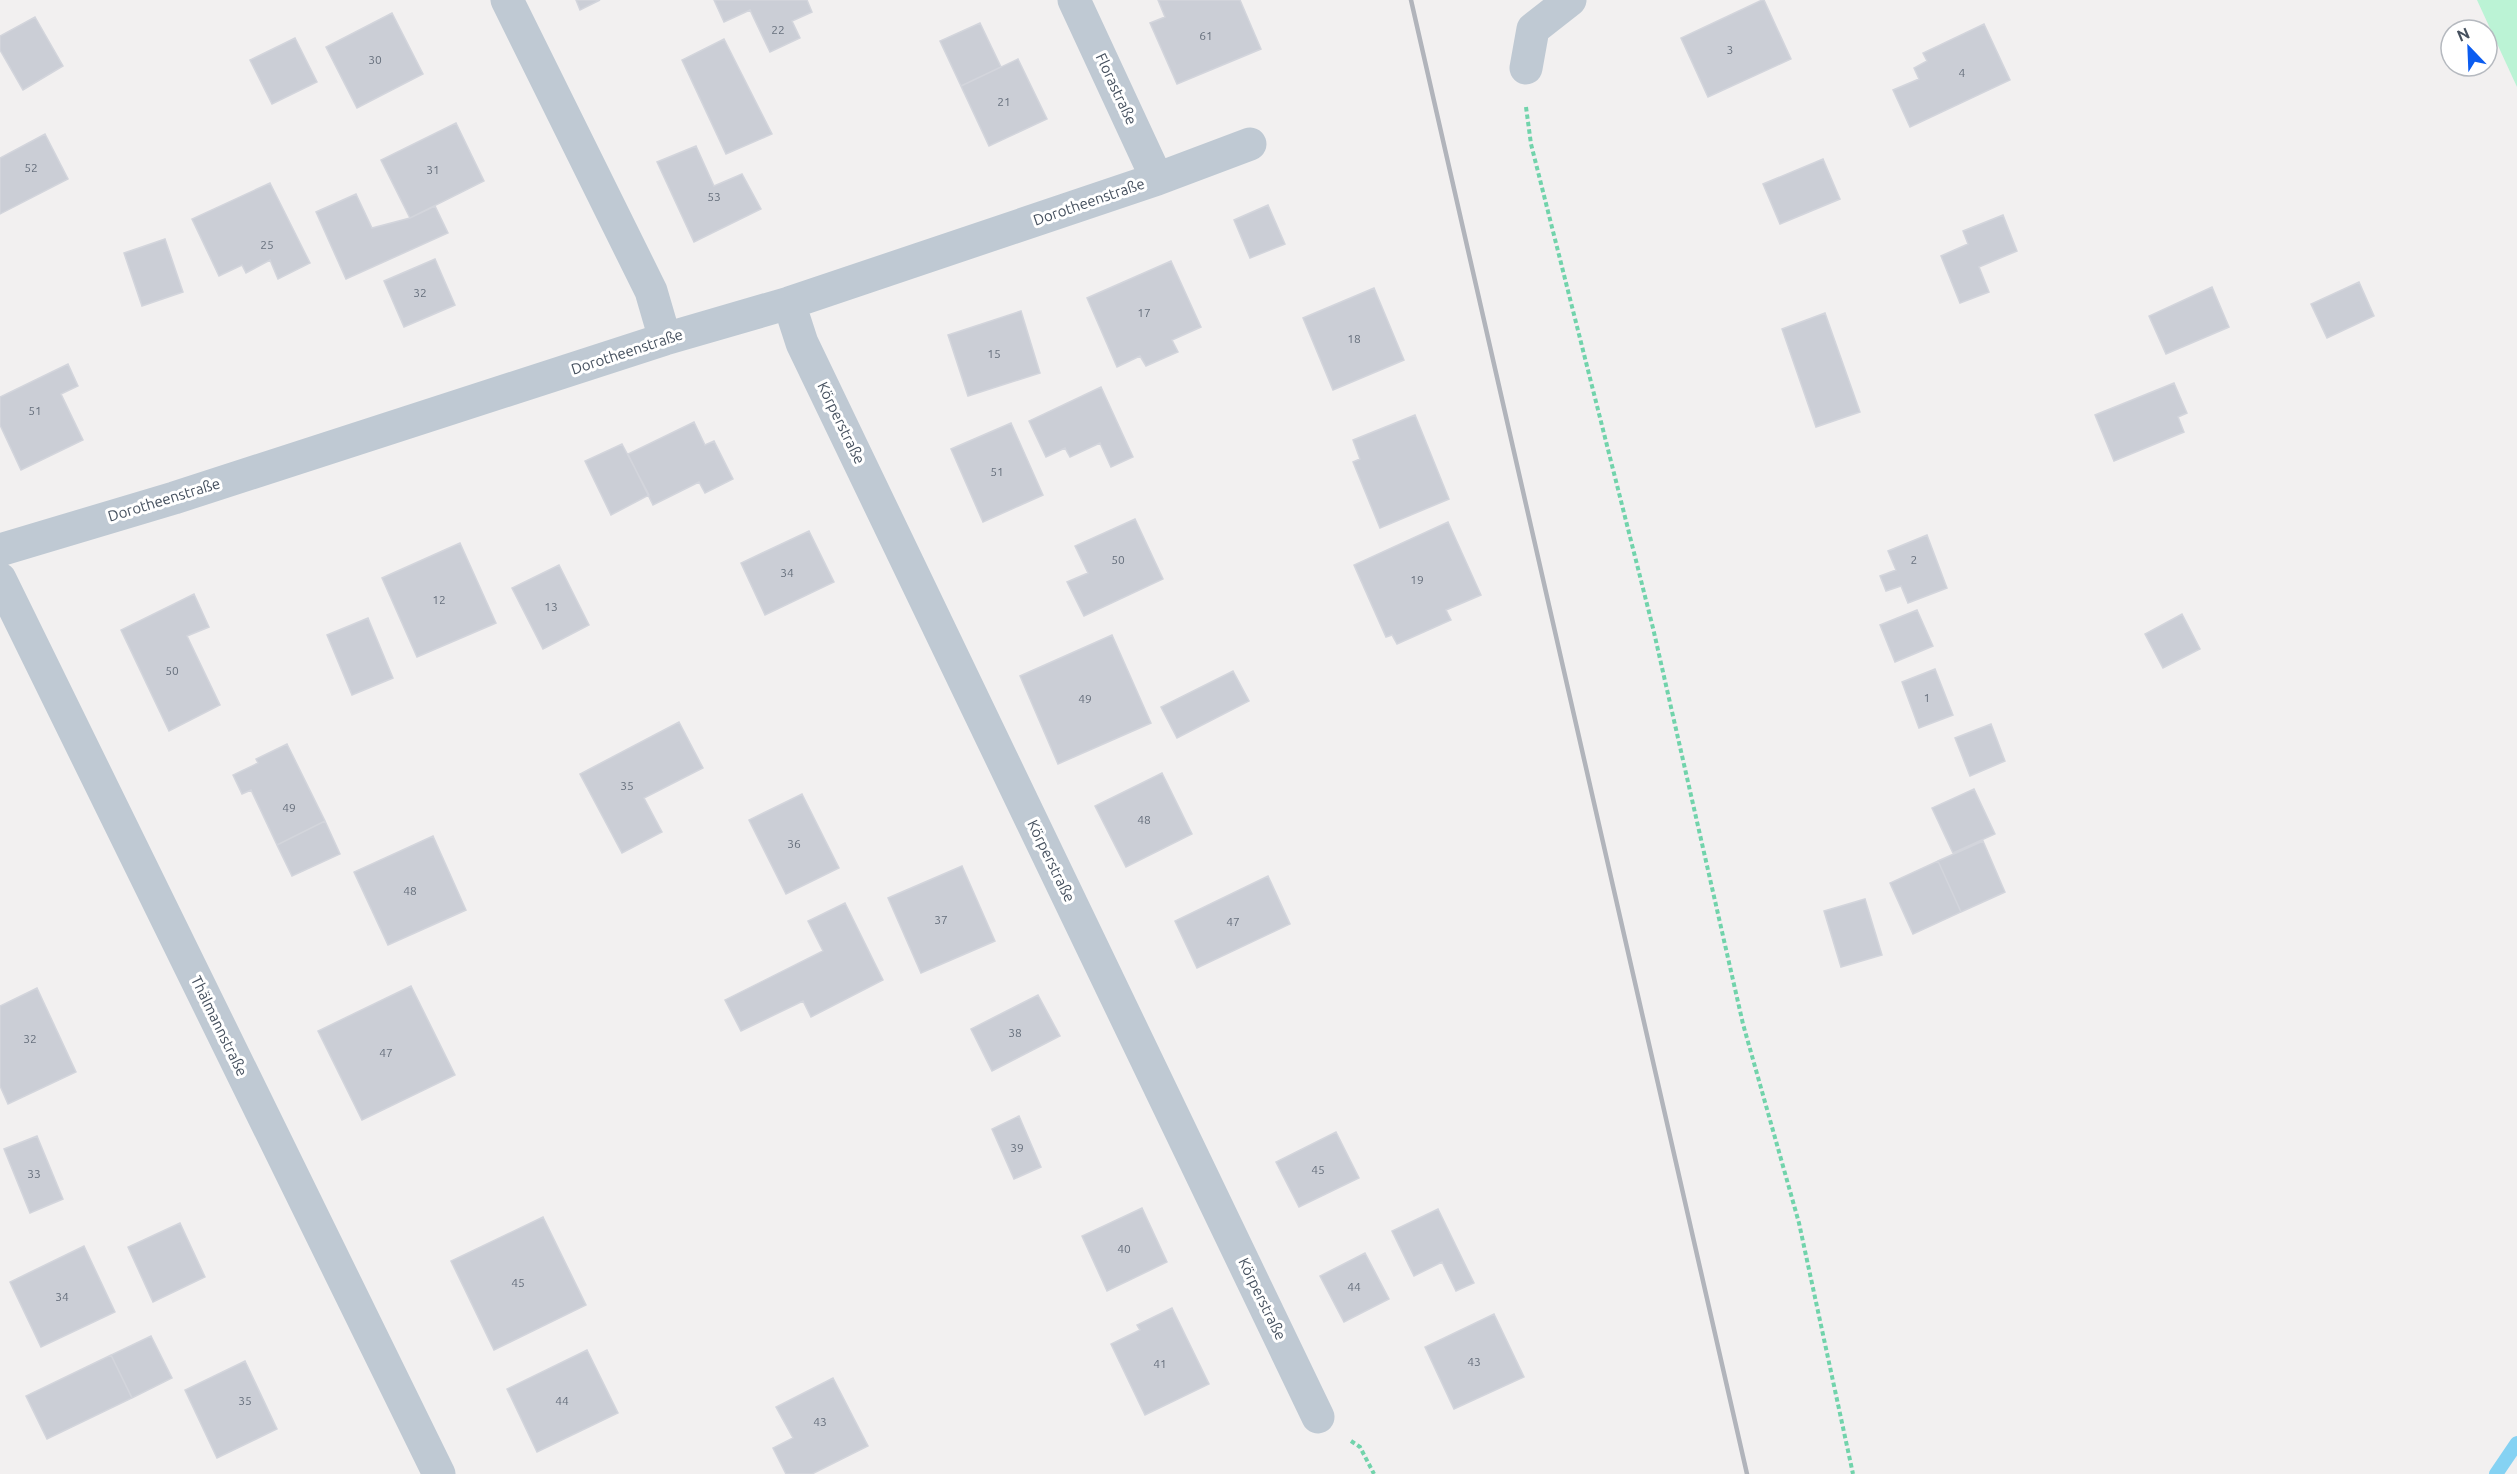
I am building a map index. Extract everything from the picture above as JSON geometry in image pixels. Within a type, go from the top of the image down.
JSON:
[{"type":"street","points":[[507,0],[651,291],[665,339]]},
{"type":"street","name":"Florastraße","points":[[1074,0],[1157,179]]},
{"type":"street","points":[[1526,68],[1533,29],[1570,0]]},
{"type":"street","name":"Dorotheenstraße","points":[[0,550],[174,498],[665,339],[789,303],[1157,179],[1250,144]]},
{"type":"street","name":"Körperstraße","points":[[789,303],[802,343],[1318,1417]]},
{"type":"street","name":"Thälmannstraße","points":[[0,579],[438,1474]]},
{"type":"path","points":[[1526,68],[1524,83],[1531,144],[1653,628],[1743,1024],[1799,1223],[1853,1474]]},
{"type":"green space","points":[[2477,0],[2517,0],[2517,87],[2499,48],[2499,18],[2485,18]]},
{"type":"building","points":[[576,0],[600,0],[580,10]]},
{"type":"building","points":[[714,0],[807,0],[812,12],[792,21],[800,38],[770,52],[750,10],[724,22]]},
{"type":"building","points":[[1158,0],[1240,0],[1261,49],[1177,84],[1150,23],[1165,17]]},
{"type":"building","points":[[1762,0],[1791,59],[1708,97],[1681,38]]},
{"type":"building","points":[[392,13],[423,74],[357,108],[326,47]]},
{"type":"building","points":[[35,17],[63,66],[23,90],[0,50],[0,36]]},
{"type":"building","points":[[980,23],[1001,67],[961,86],[940,41]]},
{"type":"building","points":[[1984,24],[2010,80],[1910,127],[1893,90],[1919,79],[1914,68],[1927,61],[1923,53]]},
{"type":"building","points":[[295,38],[317,82],[272,104],[250,60]]},
{"type":"building","points":[[724,39],[772,134],[726,154],[682,60]]},
{"type":"building","points":[[1018,59],[1047,119],[989,146],[961,86]]},
{"type":"building","points":[[456,123],[484,181],[410,218],[381,160]]},
{"type":"building","points":[[45,134],[68,179],[0,214],[0,158]]},
{"type":"building","points":[[696,146],[714,186],[742,174],[761,209],[694,242],[657,162]]},
{"type":"building","points":[[1823,159],[1840,199],[1780,224],[1763,184]]},
{"type":"building","points":[[270,183],[310,263],[278,279],[270,260],[246,273],[242,265],[219,276],[192,219]]},
{"type":"building","points":[[356,194],[372,228],[410,218],[435,206],[448,233],[346,279],[316,212]]},
{"type":"building","points":[[1268,205],[1285,244],[1250,258],[1234,220]]},
{"type":"building","points":[[2003,215],[2017,251],[1979,267],[1989,292],[1960,303],[1941,256],[1968,244],[1963,231]]},
{"type":"building","points":[[165,239],[183,292],[142,306],[124,253]]},
{"type":"building","points":[[435,259],[455,305],[404,327],[384,281]]},
{"type":"building","points":[[1171,261],[1201,327],[1172,340],[1178,352],[1146,366],[1140,356],[1117,367],[1087,298]]},
{"type":"building","points":[[2359,282],[2374,316],[2327,338],[2311,304]]},
{"type":"building","points":[[2212,287],[2229,327],[2166,354],[2149,316]]},
{"type":"building","points":[[1374,288],[1404,360],[1333,390],[1303,318]]},
{"type":"building","points":[[1021,311],[1040,373],[968,396],[948,335]]},
{"type":"building","points":[[1825,313],[1860,412],[1816,427],[1782,329]]},
{"type":"building","points":[[68,364],[78,386],[61,394],[83,440],[21,470],[0,425],[0,397]]},
{"type":"building","points":[[2174,383],[2187,413],[2178,417],[2184,432],[2114,461],[2095,415]]},
{"type":"building","points":[[1101,387],[1133,457],[1111,467],[1100,443],[1070,457],[1065,448],[1046,457],[1029,421]]},
{"type":"building","points":[[1415,415],[1449,499],[1380,528],[1353,462],[1360,459],[1353,440]]},
{"type":"building","points":[[694,422],[705,445],[714,441],[733,479],[705,493],[699,482],[653,505],[628,454]]},
{"type":"building","points":[[1011,423],[1043,495],[983,522],[951,449]]},
{"type":"building","points":[[622,444],[649,495],[611,515],[585,461]]},
{"type":"building","points":[[1135,519],[1163,579],[1084,616],[1067,582],[1088,573],[1075,546]]},
{"type":"building","points":[[1448,522],[1481,595],[1446,610],[1451,620],[1397,644],[1392,635],[1386,637],[1354,565]]},
{"type":"building","points":[[809,531],[834,582],[765,615],[741,563]]},
{"type":"building","points":[[1927,535],[1947,588],[1908,603],[1901,586],[1886,591],[1880,576],[1896,570],[1888,551]]},
{"type":"building","points":[[460,543],[496,623],[417,657],[382,578]]},
{"type":"building","points":[[559,565],[589,625],[543,649],[512,588]]},
{"type":"building","points":[[194,594],[209,627],[187,636],[220,705],[169,731],[121,630]]},
{"type":"building","points":[[1917,610],[1933,646],[1895,662],[1880,625]]},
{"type":"building","points":[[2182,614],[2200,649],[2163,668],[2145,634]]},
{"type":"building","points":[[368,618],[393,678],[352,695],[327,635]]},
{"type":"building","points":[[1112,635],[1151,723],[1058,764],[1020,676]]},
{"type":"building","points":[[1935,669],[1953,715],[1919,728],[1902,682]]},
{"type":"building","points":[[1233,671],[1249,701],[1177,738],[1161,707]]},
{"type":"building","points":[[679,722],[703,768],[644,798],[662,832],[622,853],[580,774]]},
{"type":"building","points":[[1991,724],[2005,761],[1970,776],[1955,738]]},
{"type":"building","points":[[287,744],[325,821],[277,845],[251,790],[242,794],[233,775],[258,763],[256,759]]},
{"type":"building","points":[[1162,773],[1192,834],[1126,867],[1095,806]]},
{"type":"building","points":[[1974,789],[1995,834],[1953,853],[1932,808]]},
{"type":"building","points":[[802,794],[839,868],[786,894],[749,820]]},
{"type":"building","points":[[325,821],[340,854],[292,876],[277,845]]},
{"type":"building","points":[[433,836],[466,910],[388,945],[354,872]]},
{"type":"building","points":[[1983,841],[2005,892],[1961,912],[1938,861]]},
{"type":"building","points":[[1938,861],[1961,912],[1913,934],[1890,883]]},
{"type":"building","points":[[962,866],[995,941],[921,973],[888,898]]},
{"type":"building","points":[[1268,876],[1290,924],[1197,968],[1175,921]]},
{"type":"building","points":[[1865,899],[1882,955],[1841,967],[1824,911]]},
{"type":"building","points":[[845,903],[883,980],[811,1017],[803,1001],[741,1031],[725,1000],[823,951],[808,921]]},
{"type":"building","points":[[411,986],[455,1075],[362,1120],[318,1031]]},
{"type":"building","points":[[37,988],[76,1072],[8,1104],[0,1086],[0,1006]]},
{"type":"building","points":[[1038,995],[1060,1036],[992,1071],[971,1029]]},
{"type":"building","points":[[1019,1116],[1041,1167],[1014,1179],[992,1129]]},
{"type":"building","points":[[1336,1132],[1359,1178],[1299,1207],[1276,1162]]},
{"type":"building","points":[[37,1136],[63,1199],[30,1213],[4,1149]]},
{"type":"building","points":[[1142,1208],[1167,1262],[1107,1291],[1082,1236]]},
{"type":"building","points":[[1438,1209],[1474,1283],[1456,1291],[1442,1262],[1414,1276],[1392,1231]]},
{"type":"building","points":[[543,1217],[586,1305],[494,1350],[451,1261]]},
{"type":"building","points":[[180,1223],[205,1277],[153,1302],[128,1247]]},
{"type":"building","points":[[84,1246],[115,1312],[41,1347],[10,1282]]},
{"type":"building","points":[[1365,1253],[1389,1299],[1344,1322],[1320,1276]]},
{"type":"building","points":[[1172,1308],[1209,1384],[1145,1415],[1111,1344],[1140,1330],[1137,1325]]},
{"type":"building","points":[[1494,1314],[1524,1377],[1454,1409],[1425,1347]]},
{"type":"building","points":[[151,1336],[172,1378],[132,1398],[111,1355]]},
{"type":"building","points":[[587,1350],[618,1413],[537,1452],[507,1389]]},
{"type":"building","points":[[111,1355],[132,1398],[47,1439],[26,1396]]},
{"type":"building","points":[[245,1361],[277,1429],[217,1458],[185,1390]]},
{"type":"building","points":[[833,1378],[868,1446],[812,1474],[786,1474],[773,1448],[793,1438],[776,1407]]},
{"type":"waterway","points":[[2496,1474],[2517,1443]]},
{"type":"railway","points":[[1411,0],[1747,1474]]}]
